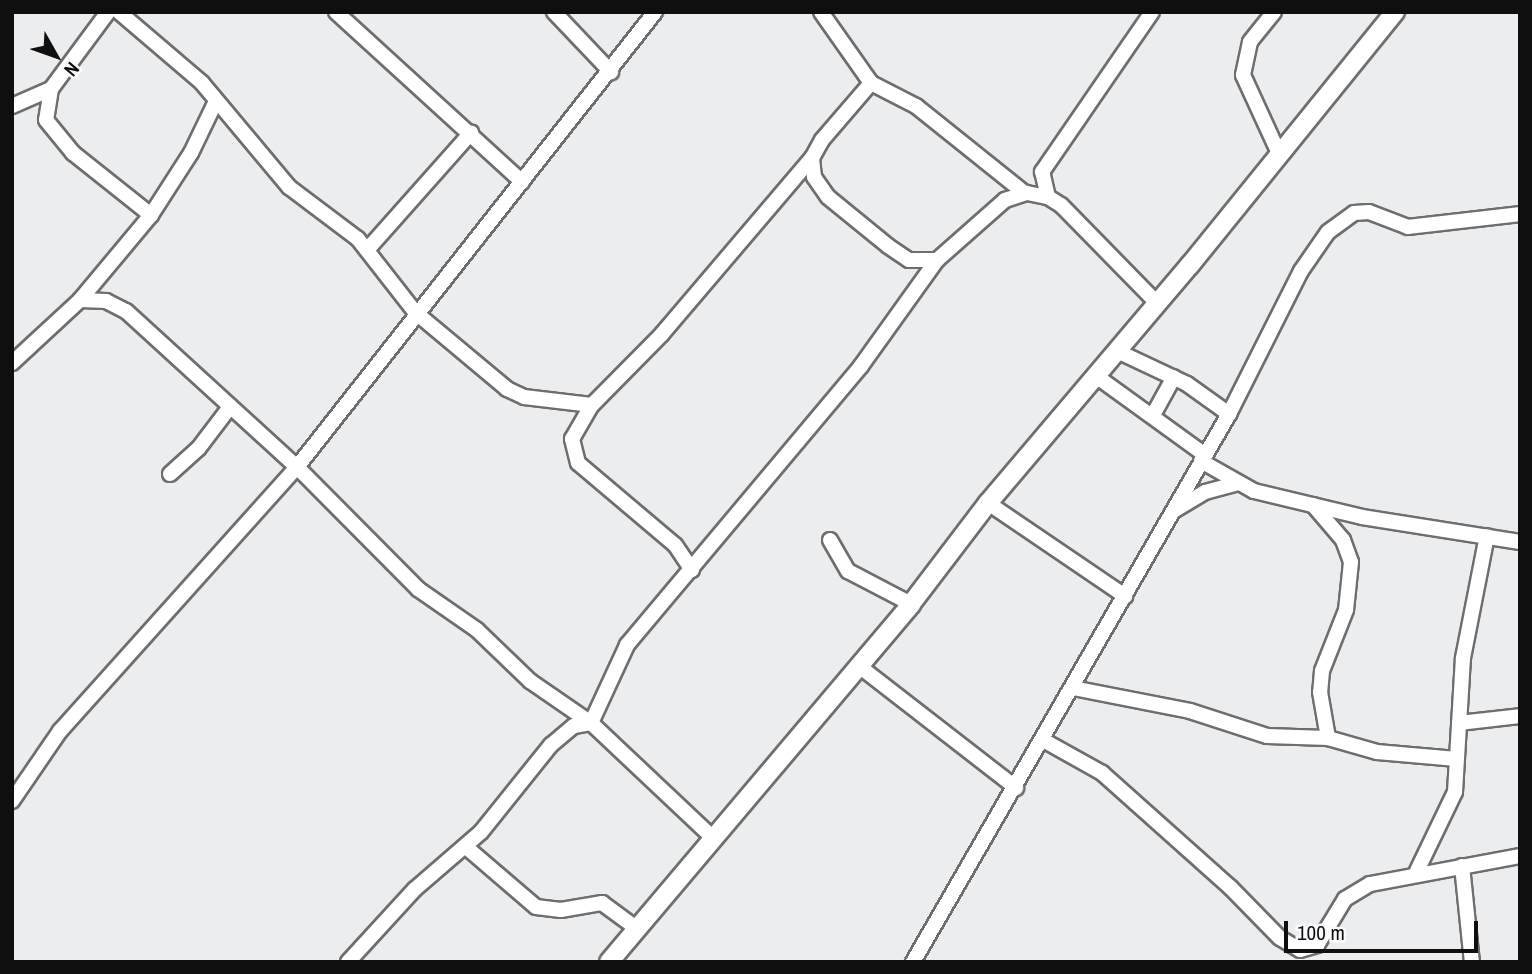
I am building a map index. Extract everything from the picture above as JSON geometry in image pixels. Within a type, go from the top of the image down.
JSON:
[{"type":"street","points":[[108,12],[51,89],[46,120],[53,134],[151,215]]},
{"type":"street","points":[[119,12],[188,69],[289,187],[344,227],[367,250],[415,312],[507,389],[524,397],[592,404]]},
{"type":"street","points":[[336,12],[522,182]]},
{"type":"street","points":[[554,12],[611,72]]},
{"type":"street","points":[[12,802],[60,731],[297,467],[415,312],[611,72],[655,12]]},
{"type":"street","points":[[821,12],[871,83],[916,106],[1020,193],[1048,197],[1108,248],[1157,304]]},
{"type":"street","points":[[591,723],[627,645],[861,366],[913,289],[937,260],[1005,200],[1020,193],[1042,172],[1152,12]]},
{"type":"street","points":[[1274,12],[1250,42],[1243,75],[1280,156]]},
{"type":"street","points":[[610,962],[712,837],[911,604],[988,503],[1280,156],[1395,12]]},
{"type":"street","points":[[692,570],[675,545],[578,463],[572,439],[592,404],[662,334],[812,158],[871,83]]},
{"type":"street","points":[[12,106],[51,89]]},
{"type":"street","points":[[12,363],[80,300],[151,215],[191,153],[216,101]]},
{"type":"street","points":[[367,250],[471,133]]},
{"type":"street","points":[[812,158],[814,177],[828,197],[909,260],[937,260]]},
{"type":"street","points":[[1042,172],[1048,197]]},
{"type":"street","points":[[913,962],[1016,788],[1229,414],[1301,271],[1341,219],[1368,212],[1408,227],[1520,214]]},
{"type":"street","points":[[909,260],[913,289]]},
{"type":"street","points":[[80,300],[106,301],[126,311],[297,467],[418,589],[477,630],[530,681],[591,723],[712,837]]},
{"type":"street","points":[[1117,351],[1174,377],[1229,414]]},
{"type":"street","points":[[1096,376],[1153,415],[1235,484],[1313,505],[1409,526],[1520,542]]},
{"type":"street","points":[[1153,415],[1174,377]]},
{"type":"street","points":[[170,474],[198,449],[230,407]]},
{"type":"street","points":[[1173,511],[1205,492],[1235,484]]},
{"type":"street","points":[[988,503],[1125,596]]},
{"type":"street","points":[[1313,505],[1343,540],[1352,562],[1346,610],[1322,671],[1320,692],[1328,738]]},
{"type":"street","points":[[1415,875],[1455,792],[1468,625],[1487,536]]},
{"type":"street","points":[[830,540],[848,571],[911,604]]},
{"type":"street","points":[[859,666],[1016,788]]},
{"type":"street","points":[[1073,688],[1190,711],[1267,736],[1328,738],[1377,752],[1457,759]]},
{"type":"street","points":[[1459,723],[1520,716]]},
{"type":"street","points":[[348,962],[415,889],[466,847],[551,745],[574,726],[591,723]]},
{"type":"street","points":[[1043,740],[1118,787],[1291,947],[1300,950],[1317,944],[1353,893],[1370,884],[1520,856]]},
{"type":"street","points":[[466,847],[536,907],[561,910],[602,903],[636,929]]},
{"type":"street","points":[[1462,866],[1472,962]]}]
